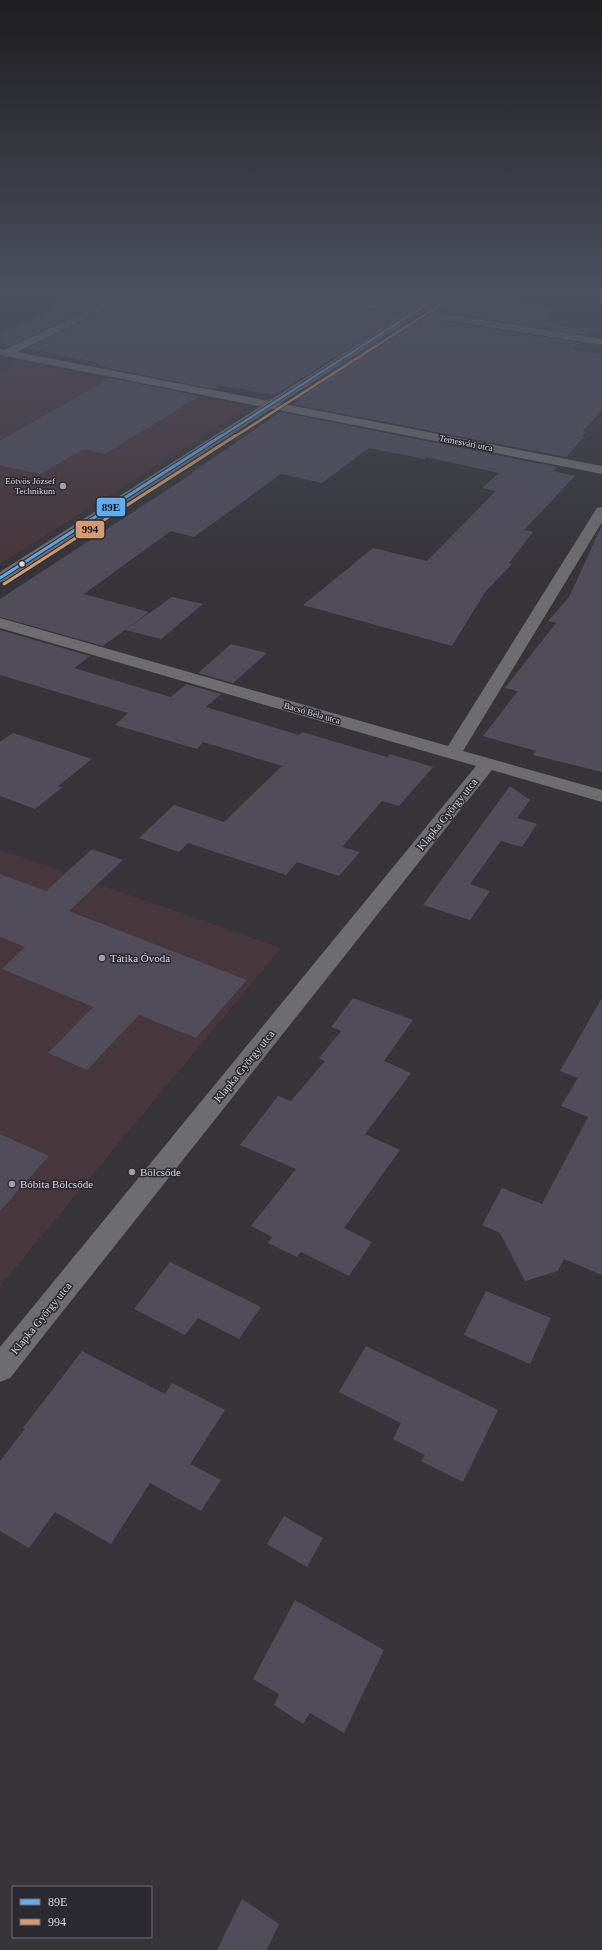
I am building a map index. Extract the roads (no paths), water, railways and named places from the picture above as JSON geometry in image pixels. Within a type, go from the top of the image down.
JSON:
[{"type":"street","name":"Temesvári utca","points":[[170,385],[602,469]]},
{"type":"street","points":[[0,578],[302,385]]},
{"type":"street","points":[[453,753],[602,511]]},
{"type":"street","name":"Bacsó Béla utca","points":[[0,623],[602,796]]},
{"type":"street","name":"Klapka György utca","points":[[0,1369],[488,763]]},
{"type":"place","name":"Eötvös József Technikum","points":[[63,486]]},
{"type":"place","name":"Tátika Óvoda","points":[[102,958]]},
{"type":"place","name":"Bölcsőde","points":[[132,1172]]},
{"type":"place","name":"Bóbita Bölcsőde","points":[[12,1184]]}]
